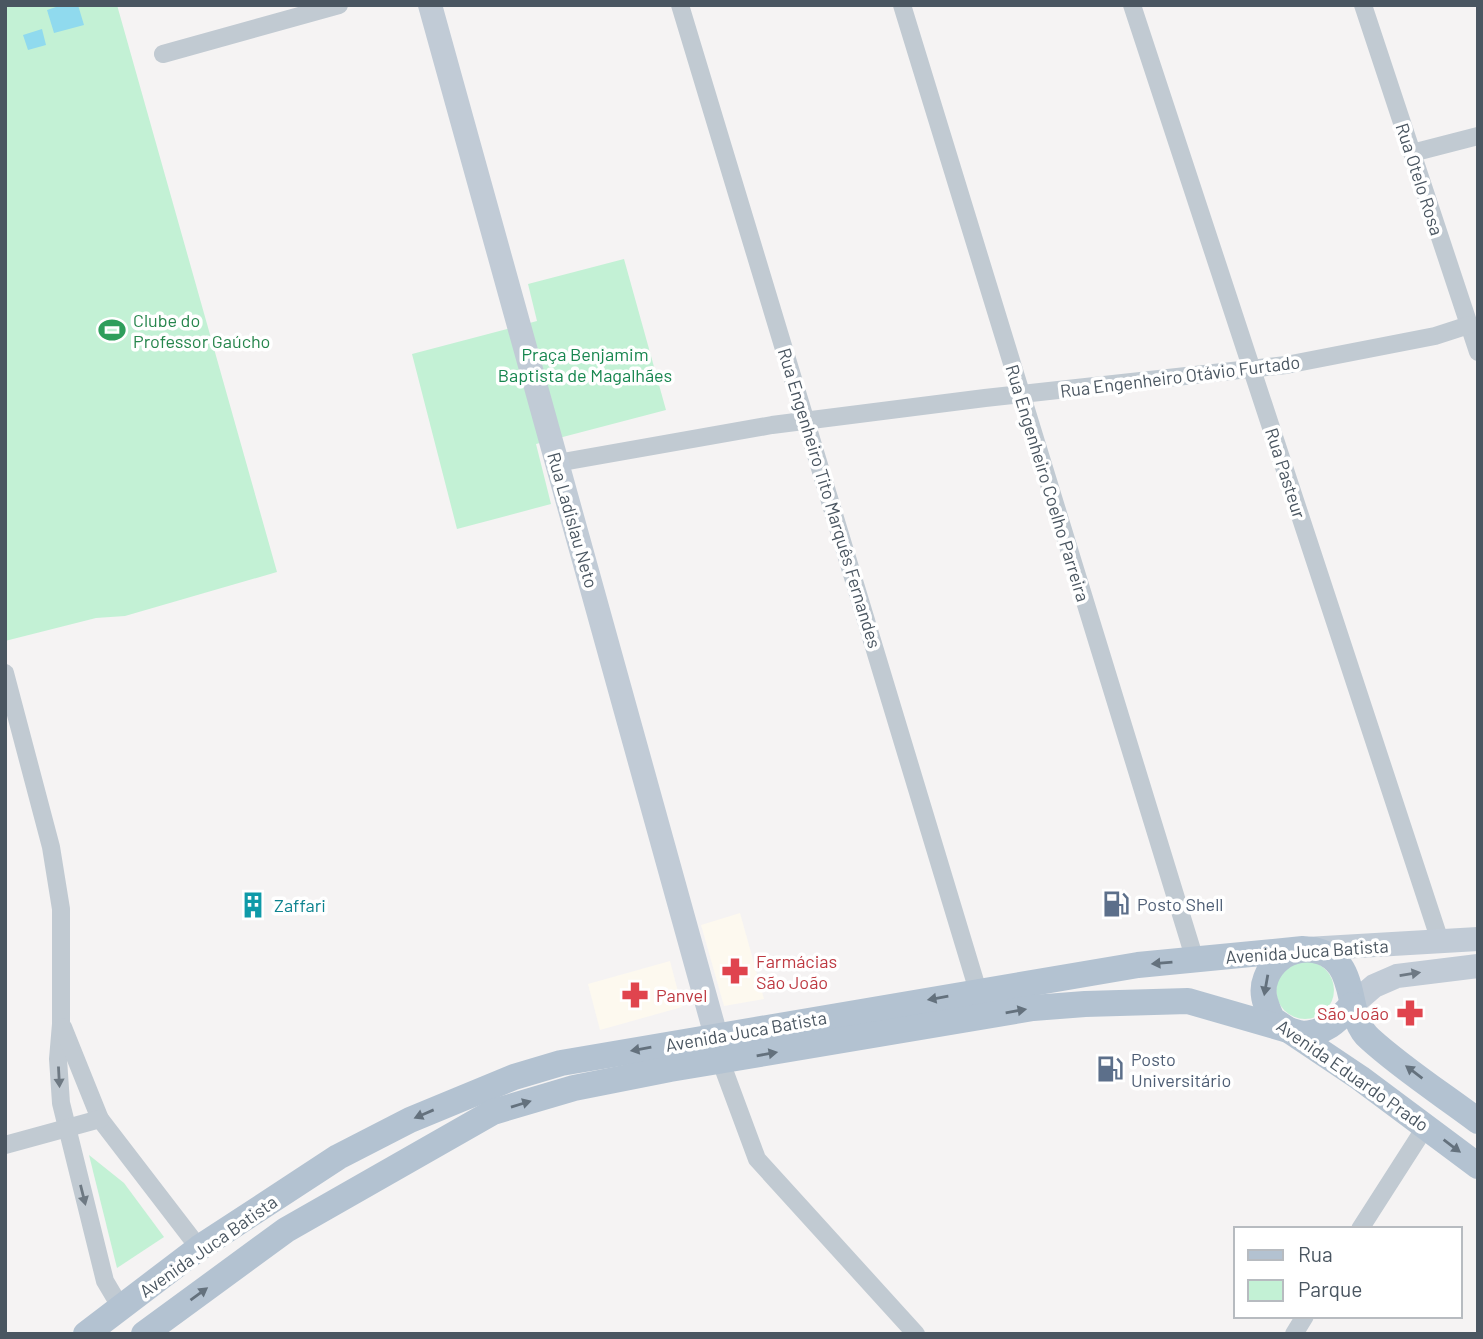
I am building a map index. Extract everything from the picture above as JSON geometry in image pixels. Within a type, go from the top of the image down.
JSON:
[{"type":"main road","name":"Avenida Juca Batista","points":[[86,1334],[199,1248],[338,1157],[410,1121],[514,1077],[561,1063],[1138,965],[1303,949]]},
{"type":"main road","name":"Avenida Eduardo Prado","points":[[1478,1121],[1367,1037],[1352,1005],[1345,974],[1329,955],[1303,949],[1280,958],[1265,978],[1265,1004],[1272,1018],[1360,1078],[1478,1166]]},
{"type":"main road","name":"Avenida Juca Batista","points":[[144,1334],[286,1230],[493,1112],[574,1088],[1033,1008],[1188,1001],[1290,1031],[1315,1034],[1327,1029],[1352,1005]]},
{"type":"street","points":[[163,54],[339,5]]},
{"type":"street","name":"Rua Ladislau Neto","points":[[430,5],[716,1036]]},
{"type":"street","name":"Rua Engenheiro Tito Marquês Fernandes","points":[[680,5],[978,992]]},
{"type":"street","name":"Rua Engenheiro Coelho Parreira","points":[[902,5],[1195,960]]},
{"type":"street","name":"Rua Pasteur","points":[[1132,5],[1440,941]]},
{"type":"street","name":"Rua Otelo Rosa","points":[[1363,5],[1478,352]]},
{"type":"street","points":[[1412,153],[1478,136]]},
{"type":"street","name":"Rua Engenheiro Otávio Furtado","points":[[557,463],[807,421],[1252,369],[1367,351],[1435,337],[1469,325]]},
{"type":"street","points":[[5,673],[51,847],[60,897],[61,1024],[58,1059],[61,1103],[105,1281],[121,1308]]},
{"type":"street","name":"Avenida Juca Batista","points":[[1303,949],[1478,939]]},
{"type":"street","name":"Avenida Juca Batista","points":[[1352,1005],[1374,986],[1397,976],[1478,966]]},
{"type":"street","points":[[61,1024],[100,1119],[199,1248]]},
{"type":"street","points":[[721,1062],[757,1159],[916,1334]]},
{"type":"street","points":[[5,1145],[100,1119]]},
{"type":"street","points":[[1361,1227],[1426,1126]]},
{"type":"street","points":[[1294,1334],[1304,1318]]},
{"type":"shaded area","name":"Farmácias São João","points":[[740,913],[764,999],[724,1006],[701,925]]},
{"type":"shaded area","name":"Panvel","points":[[670,961],[682,1007],[600,1030],[588,984]]},
{"type":"green space","name":"Clube do Professor Gaúcho","points":[[5,5],[117,5],[277,572],[125,616],[96,618],[5,641]]},
{"type":"green space","name":"Praça Benjamim Baptista de Magalhães","points":[[624,259],[666,410],[536,444],[551,504],[457,529],[412,354],[537,321],[528,284]]},
{"type":"green space","points":[[1305,961],[1316,963],[1329,974],[1334,990],[1332,1001],[1321,1014],[1305,1019],[1294,1017],[1281,1006],[1276,990],[1278,979],[1289,966]]},
{"type":"green space","points":[[89,1155],[124,1183],[164,1237],[117,1268]]},
{"type":"water","points":[[62,5],[78,5],[84,25],[54,33],[47,10]]},
{"type":"water","points":[[42,29],[46,45],[28,50],[23,35]]},
{"type":"place","name":"Clube do Professor Gaúcho","points":[[112,330]]},
{"type":"place","name":"Posto Shell","points":[[1116,904]]},
{"type":"place","name":"Zaffari","points":[[253,905]]},
{"type":"place","name":"Farmácias São João","points":[[735,971]]},
{"type":"place","name":"Panvel","points":[[635,995]]},
{"type":"place","name":"São João","points":[[1410,1013]]},
{"type":"place","name":"Posto Universitário","points":[[1110,1069]]}]
